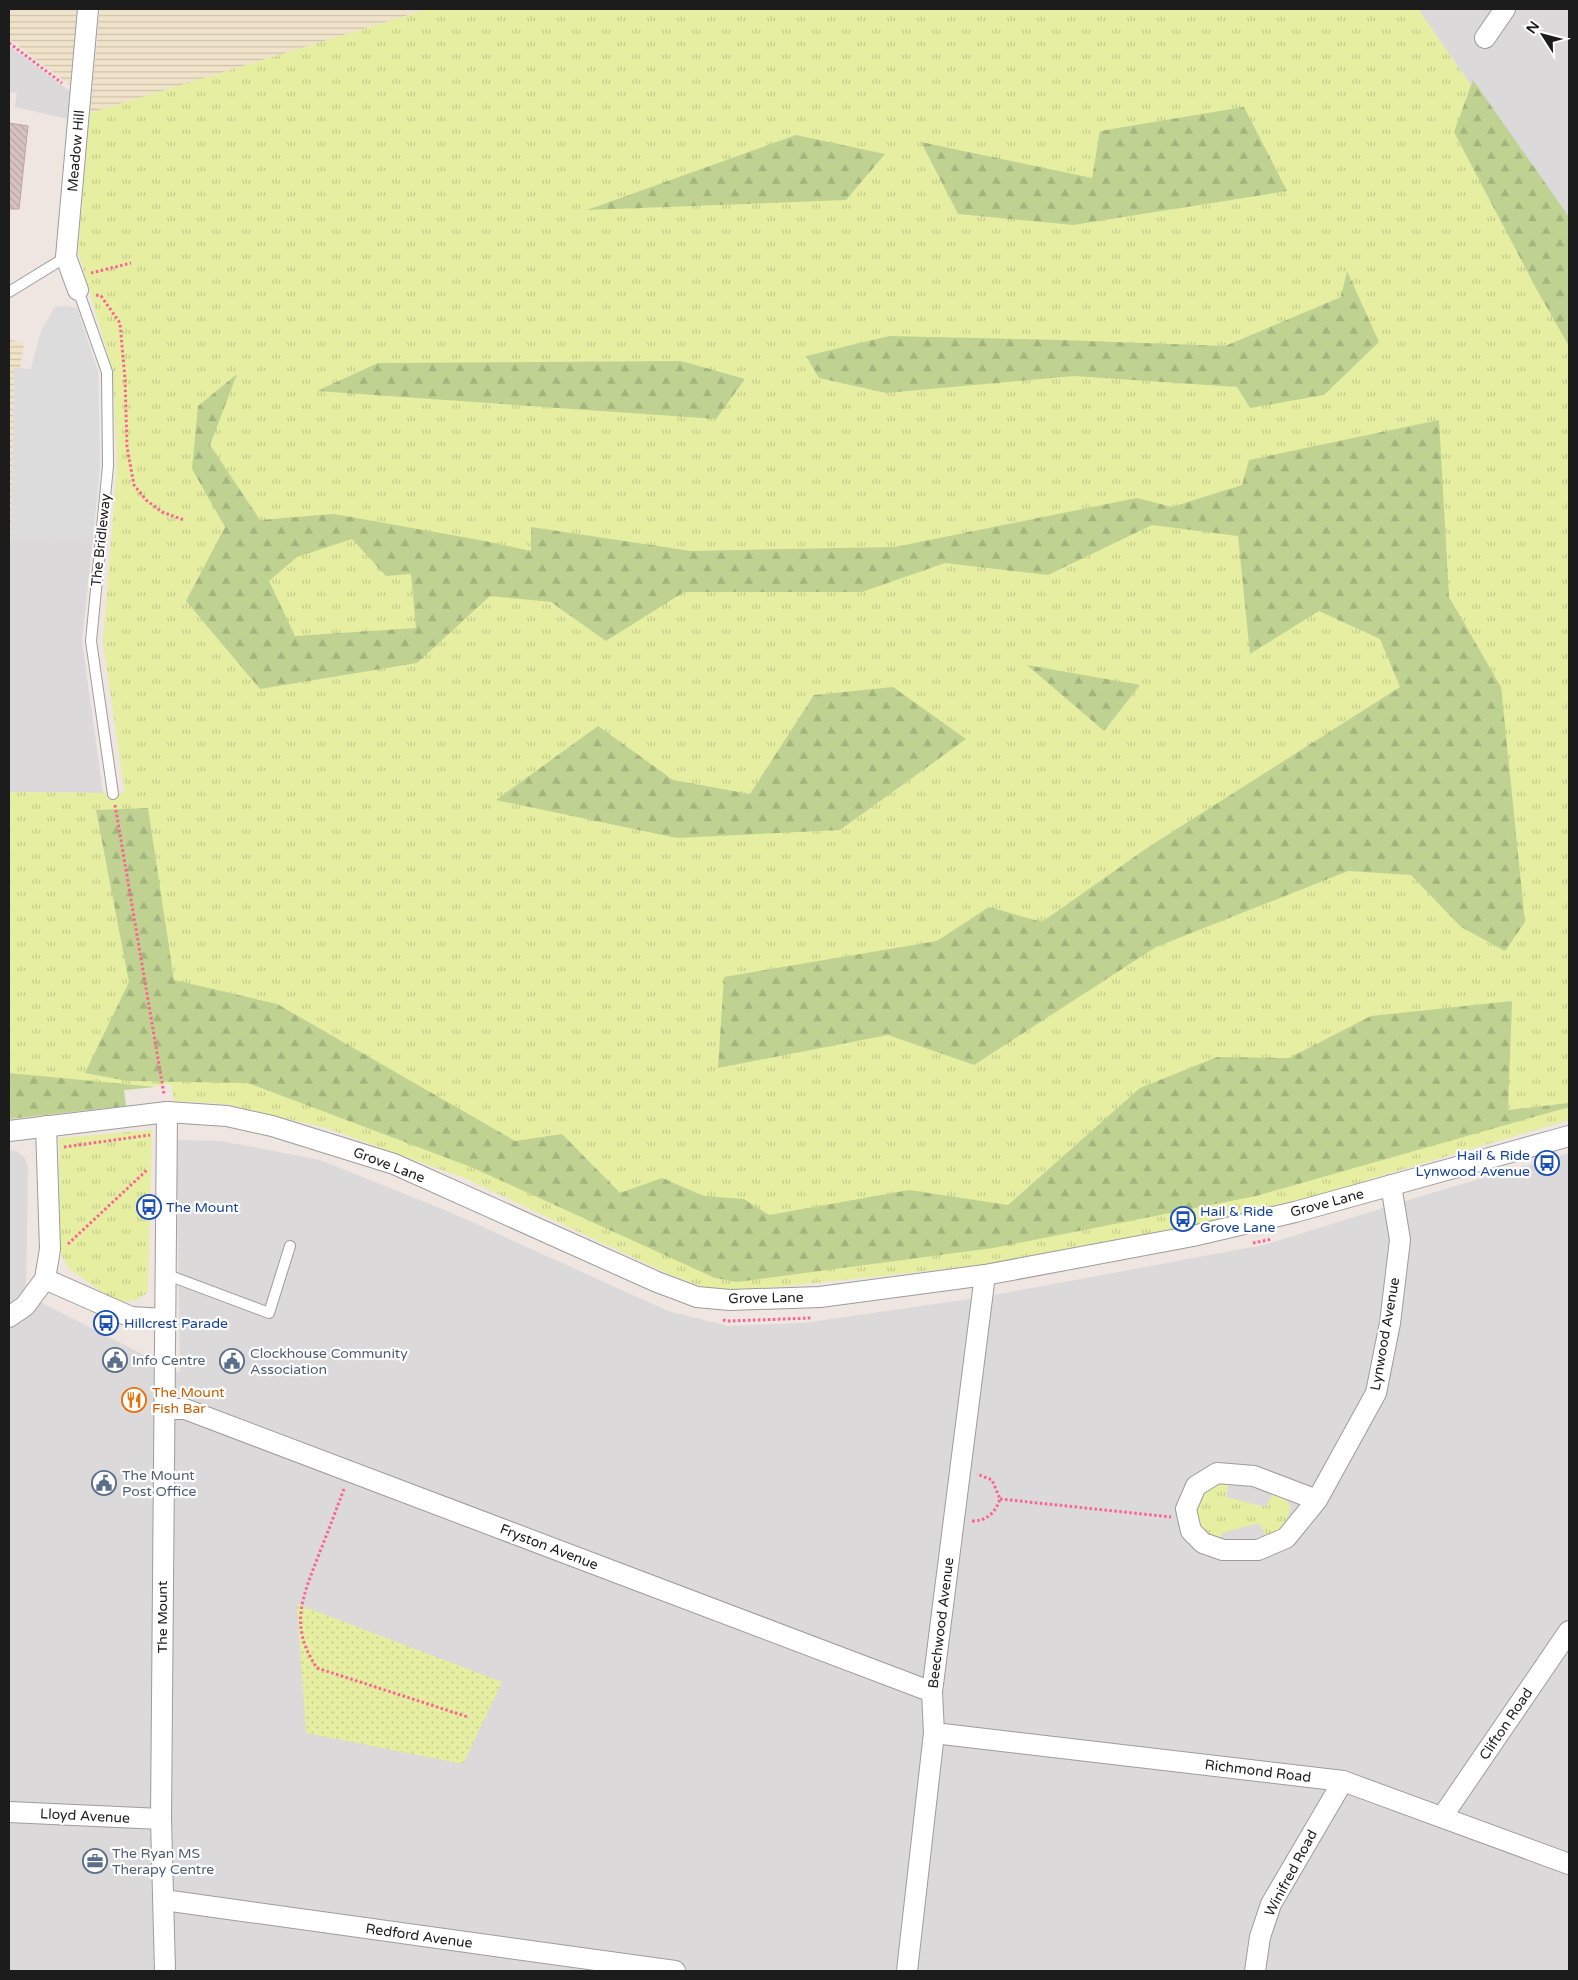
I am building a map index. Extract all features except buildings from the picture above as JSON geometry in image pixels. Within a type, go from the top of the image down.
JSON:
[{"type":"street","name":"Meadow Hill","points":[[76,284],[66,257],[88,9]]},
{"type":"street","points":[[1485,38],[1505,9]]},
{"type":"street","name":"Grove Lane","points":[[9,1131],[167,1112],[227,1116],[272,1126],[394,1164],[657,1282],[697,1297],[730,1300],[820,1297],[985,1275],[1194,1236],[1295,1212],[1569,1136]]},
{"type":"street","name":"The Mount","points":[[165,1971],[161,1819],[167,1112]]},
{"type":"street","points":[[9,1317],[24,1306],[45,1279],[50,1250],[46,1126]]},
{"type":"street","name":"Lynwood Avenue","points":[[1189,1519],[1191,1531],[1203,1543],[1223,1550],[1258,1550],[1286,1538],[1318,1500],[1376,1393],[1390,1323],[1400,1240],[1391,1185]]},
{"type":"street","name":"Beechwood Avenue","points":[[907,1971],[934,1734],[932,1692],[985,1275]]},
{"type":"street","points":[[45,1279],[131,1317],[165,1319]]},
{"type":"street","name":"Fryston Avenue","points":[[164,1409],[185,1409],[932,1692]]},
{"type":"street","points":[[1189,1519],[1186,1509],[1196,1486],[1217,1472],[1254,1476],[1318,1500]]},
{"type":"street","name":"Clifton Road","points":[[1442,1818],[1569,1631]]},
{"type":"street","name":"Richmond Road","points":[[934,1734],[1343,1781],[1569,1864]]},
{"type":"street","name":"Winifred Road","points":[[1255,1971],[1260,1937],[1271,1904],[1343,1781]]},
{"type":"street","name":"Lloyd Avenue","points":[[9,1812],[161,1819]]},
{"type":"street","name":"Redford Avenue","points":[[164,1900],[675,1971]]},
{"type":"lane","points":[[9,292],[66,257]]},
{"type":"lane","name":"The Bridleway","points":[[76,284],[107,372],[108,466],[91,641],[113,794]]},
{"type":"lane","points":[[165,1274],[269,1312],[290,1246]]},
{"type":"path","points":[[9,43],[81,96]]},
{"type":"path","points":[[76,284],[131,263]]},
{"type":"path","points":[[76,284],[101,296],[120,323],[125,379],[127,447],[134,485],[146,500],[157,508],[184,520]]},
{"type":"path","points":[[113,794],[167,1112]]},
{"type":"path","points":[[46,1149],[166,1143]]},
{"type":"path","points":[[50,1250],[60,1251],[166,1143]]},
{"type":"path","points":[[1244,1245],[1273,1238]]},
{"type":"path","points":[[721,1319],[730,1321],[812,1317]]},
{"type":"path","points":[[954,1520],[979,1521],[988,1518],[1000,1499],[992,1480],[983,1475],[960,1471]]},
{"type":"path","points":[[351,1472],[302,1600],[300,1620],[302,1636],[308,1654],[316,1668],[468,1716]]},
{"type":"path","points":[[1000,1499],[1189,1519]]},
{"type":"shaded area","points":[[9,9],[77,9],[71,86],[9,39]]},
{"type":"shaded area","points":[[100,9],[428,9],[90,113]]},
{"type":"shaded area","points":[[1418,9],[1569,9],[1569,226]]},
{"type":"shaded area","points":[[9,46],[71,92],[69,119],[15,107],[17,93],[9,92]]},
{"type":"shaded area","points":[[67,306],[77,308],[98,372],[100,464],[93,537],[11,539],[14,368],[31,369],[41,331],[55,307]]},
{"type":"shaded area","points":[[9,340],[24,342],[20,368],[14,368],[11,539],[9,539]]},
{"type":"shaded area","points":[[93,537],[82,641],[103,793],[9,792],[9,539]]},
{"type":"shaded area","points":[[176,1140],[221,1141],[320,1160],[452,1213],[668,1311],[728,1326],[804,1323],[983,1297],[1264,1245],[1569,1153],[1569,1971],[9,1971],[9,1150],[18,1152],[24,1157],[28,1166],[26,1295],[180,1373]]},
{"type":"green space","points":[[428,9],[1418,9],[1569,226],[1569,1120],[1387,1174],[1258,1216],[982,1265],[718,1292],[673,1276],[464,1178],[326,1128],[226,1104],[174,1101],[171,1084],[9,1105],[9,792],[125,793],[103,642],[117,467],[113,372],[78,251],[90,113]]},
{"type":"green space","points":[[1473,80],[1569,217],[1569,346],[1538,292],[1454,132]]},
{"type":"green space","points":[[1244,107],[1287,191],[1073,225],[958,214],[921,142],[1092,178],[1100,131]]},
{"type":"green space","points":[[796,135],[885,154],[846,200],[587,210]]},
{"type":"green space","points":[[1347,271],[1379,342],[1324,395],[1250,408],[1237,387],[1074,376],[886,393],[819,378],[806,356],[889,336],[1225,346],[1341,297]]},
{"type":"green space","points":[[681,361],[745,379],[716,419],[317,391],[378,363]]},
{"type":"green space","points":[[237,374],[210,445],[260,520],[334,514],[531,551],[531,527],[691,551],[895,547],[1137,498],[1172,507],[1242,485],[1249,460],[1439,420],[1449,597],[1501,687],[1525,922],[1505,951],[1461,927],[1411,875],[1348,871],[1156,947],[974,1065],[888,1035],[718,1068],[724,977],[937,941],[989,907],[1042,922],[1147,848],[1400,687],[1380,639],[1319,611],[1250,654],[1238,536],[1152,525],[1048,575],[945,563],[862,592],[684,592],[606,641],[551,602],[490,596],[417,663],[260,689],[186,601],[225,527],[192,469],[198,406]],"holes":[[[352,539],[386,576],[411,574],[416,628],[295,636],[269,581],[297,557]]]},
{"type":"green space","points":[[1027,665],[1140,685],[1104,731]]},
{"type":"green space","points":[[893,687],[966,739],[840,830],[677,838],[496,800],[598,726],[673,780],[750,794],[814,695]]},
{"type":"green space","points":[[148,808],[174,980],[277,1004],[515,1141],[562,1134],[620,1193],[662,1178],[704,1196],[744,1199],[769,1215],[909,1190],[1008,1205],[1140,1088],[1217,1057],[1289,1058],[1371,1016],[1512,1001],[1508,1110],[1569,1103],[1569,1107],[1256,1196],[993,1248],[737,1282],[715,1278],[471,1167],[248,1083],[128,1081],[85,1073],[129,982],[96,810]]},
{"type":"green space","points":[[9,1073],[155,1087],[124,1090],[126,1106],[9,1119]]},
{"type":"green space","points":[[152,1130],[148,1292],[136,1300],[124,1302],[109,1297],[68,1268],[60,1251],[59,1138]]},
{"type":"green space","points":[[1230,1480],[1226,1497],[1266,1507],[1274,1491],[1281,1494],[1291,1507],[1280,1529],[1267,1538],[1259,1523],[1222,1533],[1220,1542],[1205,1535],[1197,1522],[1196,1515],[1199,1499],[1208,1487],[1216,1482]]},
{"type":"green space","points":[[297,1604],[502,1682],[463,1764],[306,1733]]},
{"type":"place","name":"Hail & Ride Lynwood Avenue","points":[[1547,1163]]},
{"type":"place","name":"The Mount","points":[[149,1207]]},
{"type":"place","name":"Hail & Ride Grove Lane","points":[[1183,1219]]},
{"type":"place","name":"Hillcrest Parade","points":[[106,1323]]},
{"type":"place","name":"Info Centre","points":[[115,1360]]},
{"type":"place","name":"Clockhouse Community Association","points":[[232,1361]]},
{"type":"place","name":"The Mount Fish Bar","points":[[134,1400]]},
{"type":"place","name":"The Mount Post Office","points":[[104,1483]]},
{"type":"place","name":"The Ryan MS Therapy Centre","points":[[95,1861]]}]
